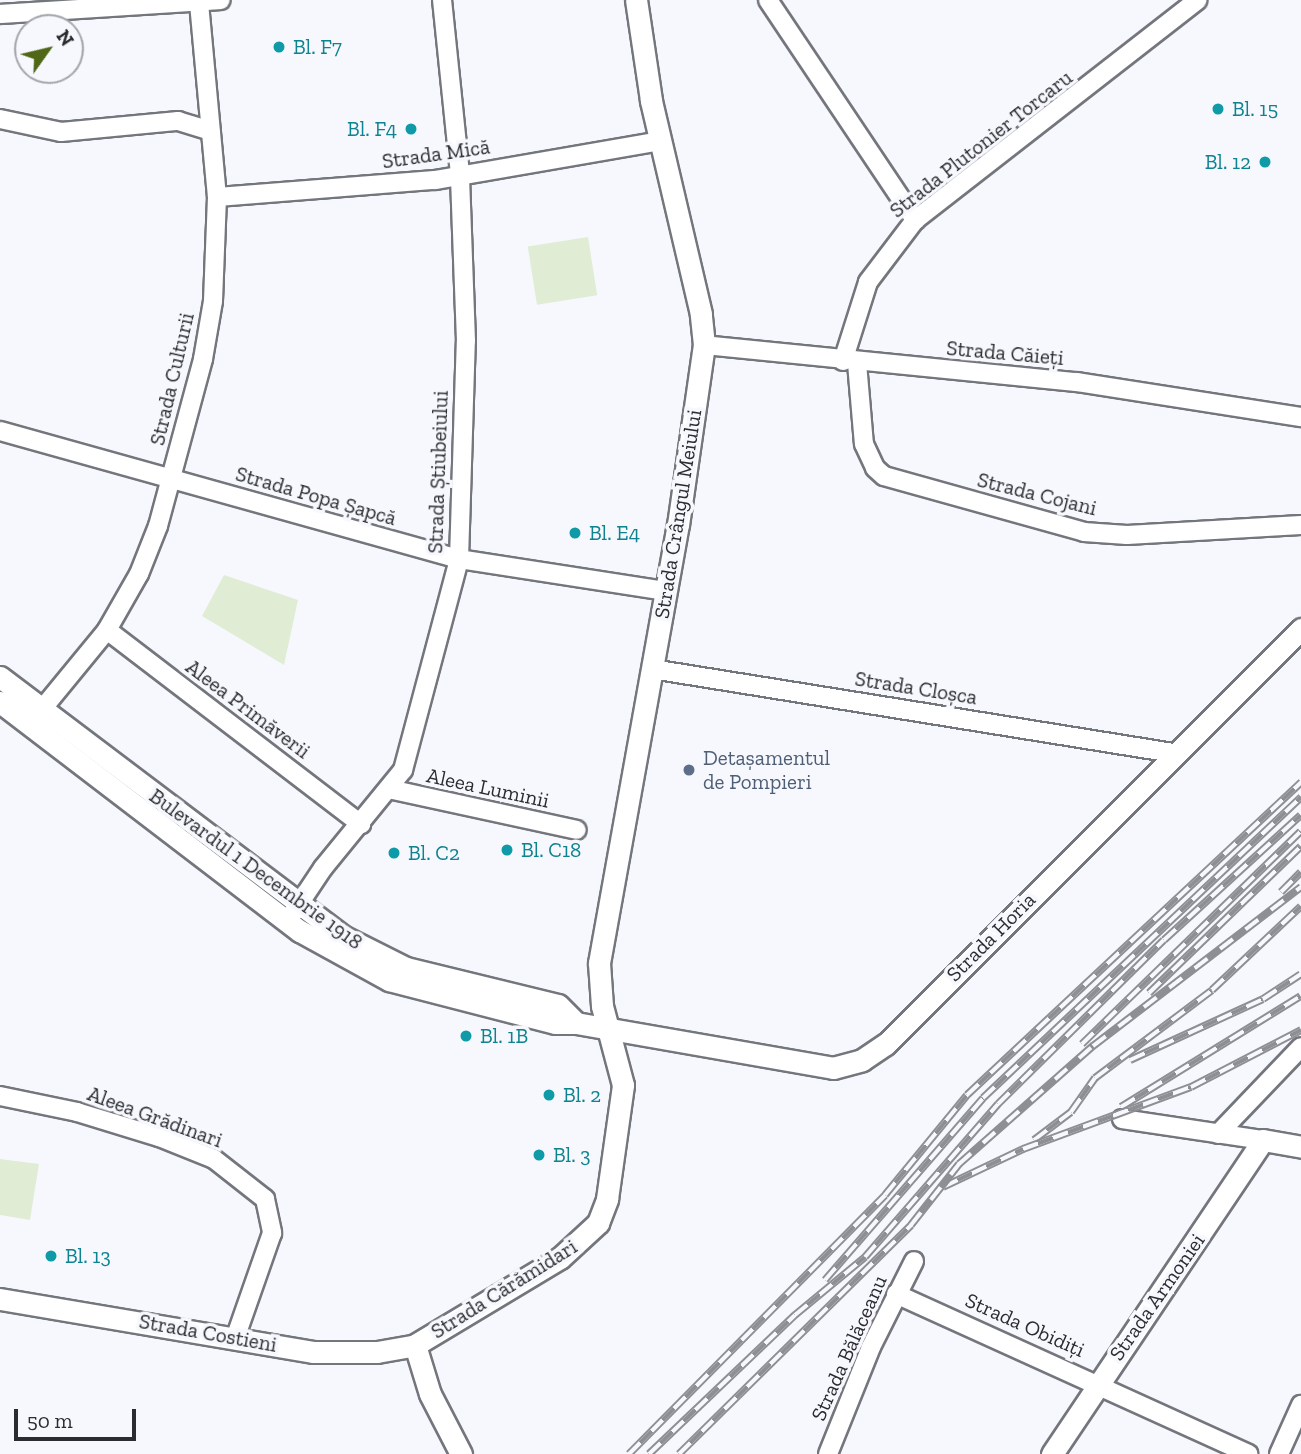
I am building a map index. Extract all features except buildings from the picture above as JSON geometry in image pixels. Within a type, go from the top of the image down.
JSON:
[{"type":"street","points":[[0,14],[221,0]]},
{"type":"street","name":"Strada Știubeiului","points":[[293,913],[389,789],[412,746],[458,559],[466,341],[460,174],[442,0]]},
{"type":"street","name":"Strada Crângul Meiului","points":[[609,1028],[599,990],[599,963],[666,591],[704,345],[660,141],[636,0]]},
{"type":"street","points":[[769,0],[915,220]]},
{"type":"street","name":"Strada Plutonier Torcaru","points":[[850,362],[868,282],[915,220],[1198,0]]},
{"type":"street","name":"Strada Culturii","points":[[36,716],[107,630],[139,574],[171,479],[209,332],[217,197],[199,2]]},
{"type":"street","points":[[0,119],[61,132],[178,121],[210,131]]},
{"type":"street","name":"Strada Mică","points":[[217,197],[410,182],[660,141]]},
{"type":"street","name":"Strada Căieți","points":[[704,345],[850,362],[1077,382],[1301,417]]},
{"type":"street","name":"Strada Cojani","points":[[850,362],[864,444],[875,468],[884,476],[1084,532],[1127,535],[1301,525]]},
{"type":"street","name":"Strada Popa Șapcă","points":[[6,433],[458,559],[666,591]]},
{"type":"street","name":"Strada Horia","points":[[609,1028],[818,1069],[862,1060],[886,1044],[1173,753],[1301,629]]},
{"type":"street","name":"Aleea Primăverii","points":[[107,630],[361,824]]},
{"type":"street","name":"Strada Cloșca","points":[[652,668],[1173,753]]},
{"type":"street","name":"Bulevardul 1 Decembrie 1918","points":[[0,677],[36,716],[293,913],[407,968],[558,1005],[576,1023],[609,1028]]},
{"type":"street","name":"Bulevardul 1 Decembrie 1918","points":[[0,702],[36,716]]},
{"type":"street","name":"Aleea Luminii","points":[[389,789],[578,830]]},
{"type":"street","name":"Strada Cărămidari","points":[[415,1345],[560,1258],[598,1223],[607,1199],[623,1085],[609,1028]]},
{"type":"street","points":[[1218,1135],[1301,1047]]},
{"type":"street","name":"Aleea Grădinari","points":[[0,1096],[77,1112],[159,1137],[214,1159],[265,1199],[272,1233],[236,1336]]},
{"type":"street","points":[[1122,1119],[1301,1147]]},
{"type":"street","name":"Strada Armoniei","points":[[1052,1454],[1263,1140]]},
{"type":"street","name":"Strada Bălăceanu","points":[[828,1454],[914,1261]]},
{"type":"street","name":"Strada Obidiți","points":[[897,1294],[1099,1382],[1248,1454]]},
{"type":"street","name":"Strada Costieni","points":[[0,1298],[236,1336],[313,1352],[377,1352],[415,1345]]},
{"type":"street","points":[[415,1345],[430,1394],[461,1454]]},
{"type":"street","points":[[1279,1454],[1301,1405]]},
{"type":"green space","points":[[588,237],[597,295],[537,305],[528,247]]},
{"type":"green space","points":[[224,575],[298,600],[284,665],[202,616]]},
{"type":"green space","points":[[0,1159],[39,1164],[30,1220],[0,1215]]},
{"type":"railway","points":[[629,1454],[885,1195],[967,1095],[1301,782]]},
{"type":"railway","points":[[825,1280],[983,1098],[1301,797]]},
{"type":"railway","points":[[649,1454],[795,1315],[865,1257],[998,1104],[1164,940],[1301,815]]},
{"type":"railway","points":[[1082,1044],[1301,831]]},
{"type":"railway","points":[[1149,993],[1301,846]]},
{"type":"railway","points":[[1281,892],[1301,872]]},
{"type":"railway","points":[[679,1454],[911,1225],[959,1164],[1093,1046],[1301,887]]},
{"type":"railway","points":[[1034,1140],[1071,1112],[1095,1078],[1212,990],[1301,906]]},
{"type":"railway","points":[[1130,1060],[1263,999],[1301,974]]},
{"type":"railway","points":[[1121,1107],[1301,996]]},
{"type":"railway","points":[[943,1187],[1023,1149],[1191,1087],[1301,1030]]},
{"type":"place","name":"Bl. F7","points":[[279,47]]},
{"type":"place","name":"Bl. 15","points":[[1218,109]]},
{"type":"place","name":"Bl. F4","points":[[411,129]]},
{"type":"place","name":"Bl. 12","points":[[1265,162]]},
{"type":"place","name":"Bl. E4","points":[[575,533]]},
{"type":"place","name":"Detașamentul de Pompieri","points":[[689,770]]},
{"type":"place","name":"Bl. C18","points":[[507,850]]},
{"type":"place","name":"Bl. C2","points":[[394,853]]},
{"type":"place","name":"Bl. 1B","points":[[466,1036]]},
{"type":"place","name":"Bl. 2","points":[[549,1095]]},
{"type":"place","name":"Bl. 3","points":[[539,1155]]},
{"type":"place","name":"Bl. 13","points":[[51,1256]]}]
